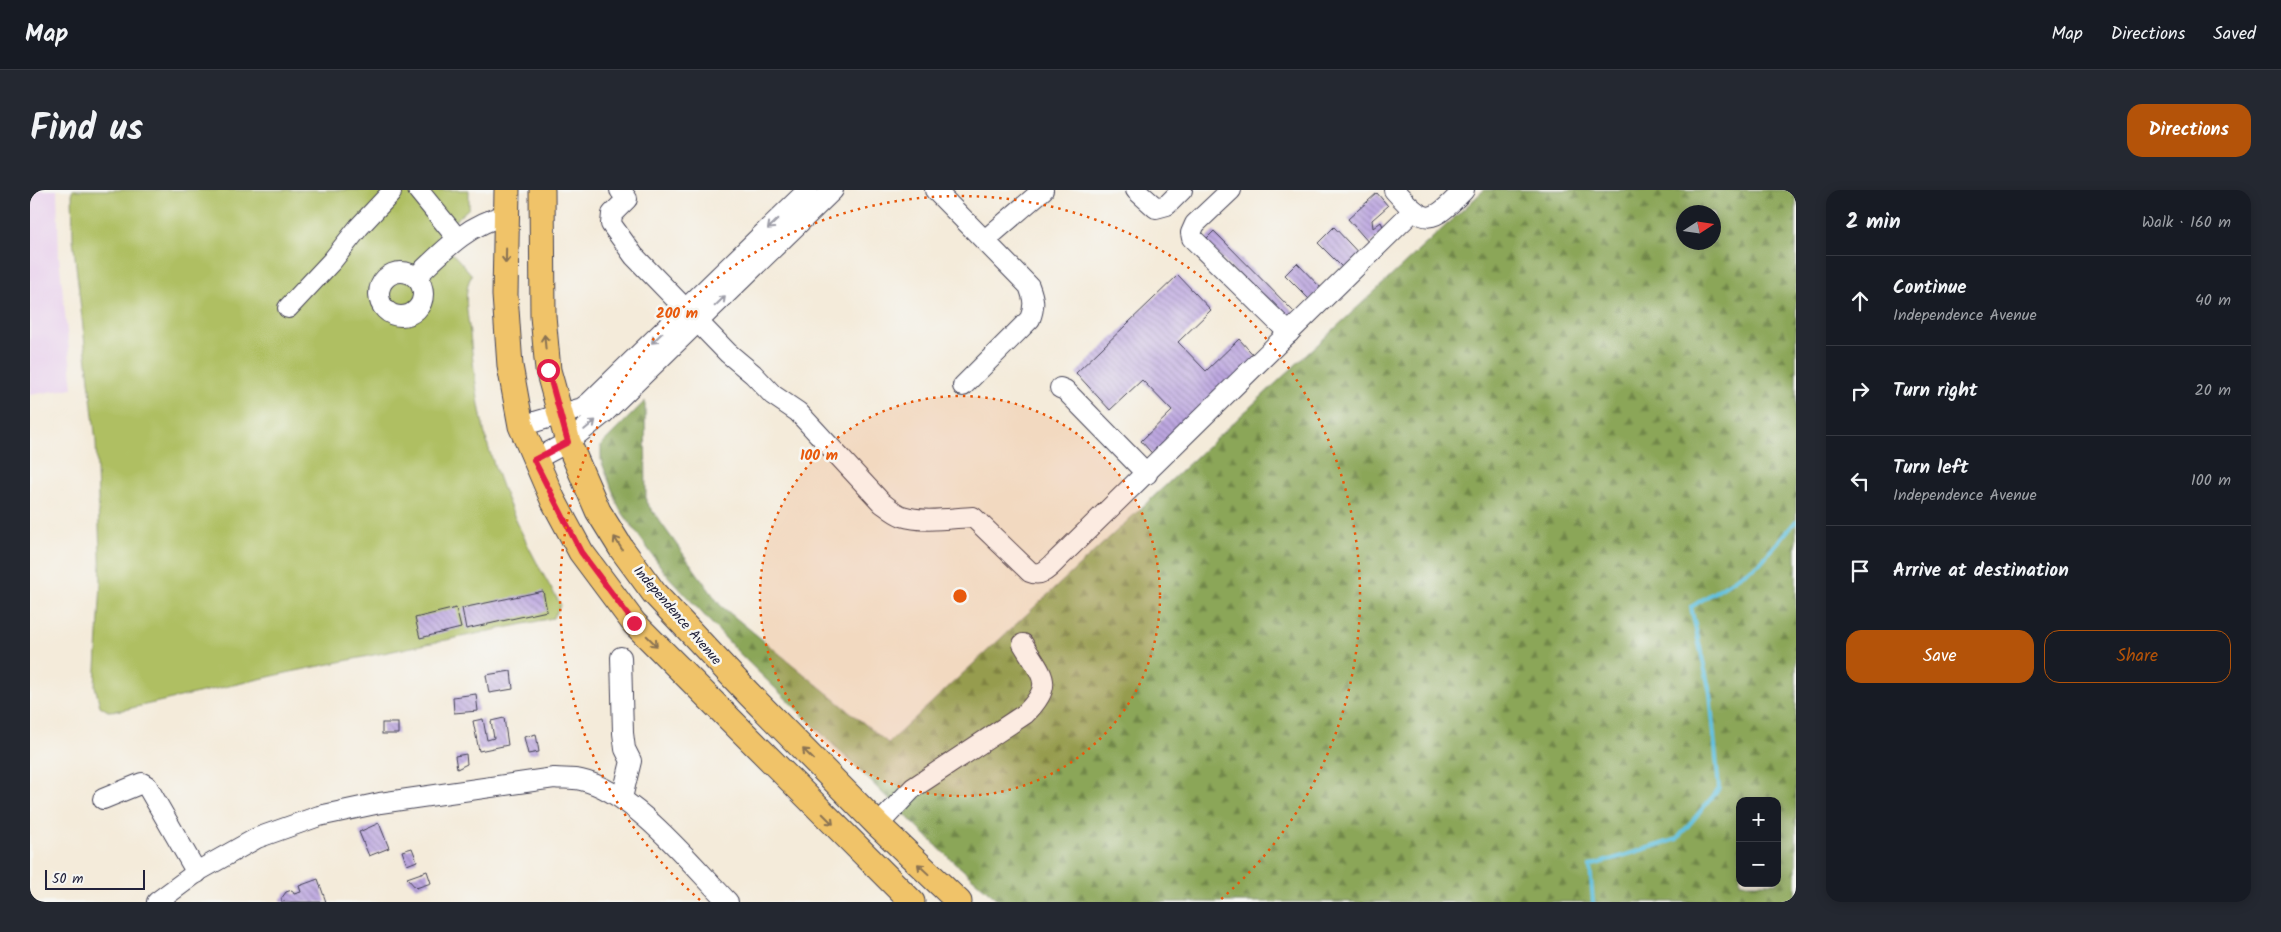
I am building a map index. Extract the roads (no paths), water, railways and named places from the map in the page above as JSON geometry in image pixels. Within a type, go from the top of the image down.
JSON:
[{"type":"main road","points":[[507,190],[505,295],[510,366],[521,426],[534,460],[581,552],[634,623],[912,902]]},
{"type":"main road","name":"Independence Avenue","points":[[542,190],[543,316],[548,370],[568,442],[598,511],[621,548],[654,593],[749,694],[878,825],[959,902]]},
{"type":"street","points":[[288,308],[332,261],[390,192],[403,197],[413,194],[417,190],[456,238]]},
{"type":"street","points":[[620,190],[627,199],[612,214],[611,224],[613,230],[634,256],[773,395],[798,412],[893,512],[903,516],[918,518],[973,517],[1030,572],[1035,574],[1044,572],[1147,474],[1413,211]]},
{"type":"street","points":[[534,460],[568,442],[602,415],[808,190]]},
{"type":"street","points":[[521,426],[582,408],[590,402],[692,316],[833,190]]},
{"type":"street","points":[[935,190],[1029,286],[1034,298],[1034,309],[1030,319],[963,386]]},
{"type":"street","points":[[985,240],[1043,190]]},
{"type":"street","points":[[1136,190],[1156,208],[1166,204],[1182,190]]},
{"type":"street","points":[[1231,190],[1195,224],[1191,233],[1192,238],[1290,332]]},
{"type":"street","points":[[1394,190],[1413,211],[1426,217],[1436,216],[1446,209],[1464,190]]},
{"type":"street","points":[[416,277],[456,238],[479,224],[506,214]]},
{"type":"street","points":[[1060,388],[1066,390],[1147,474]]},
{"type":"street","points":[[878,825],[913,788],[1025,714],[1038,701],[1044,689],[1043,677],[1023,644]]},
{"type":"street","points":[[622,657],[623,733],[625,749],[631,761],[622,798]]},
{"type":"street","points":[[156,902],[197,873],[257,838],[319,816],[380,802],[554,778],[580,780],[601,787],[622,798],[644,816],[728,902]]},
{"type":"street","points":[[103,799],[142,783],[147,786],[197,873]]},
{"type":"waterway","points":[[1593,902],[1590,866],[1677,839],[1719,789],[1710,693],[1691,607],[1760,563],[1796,521]]}]
